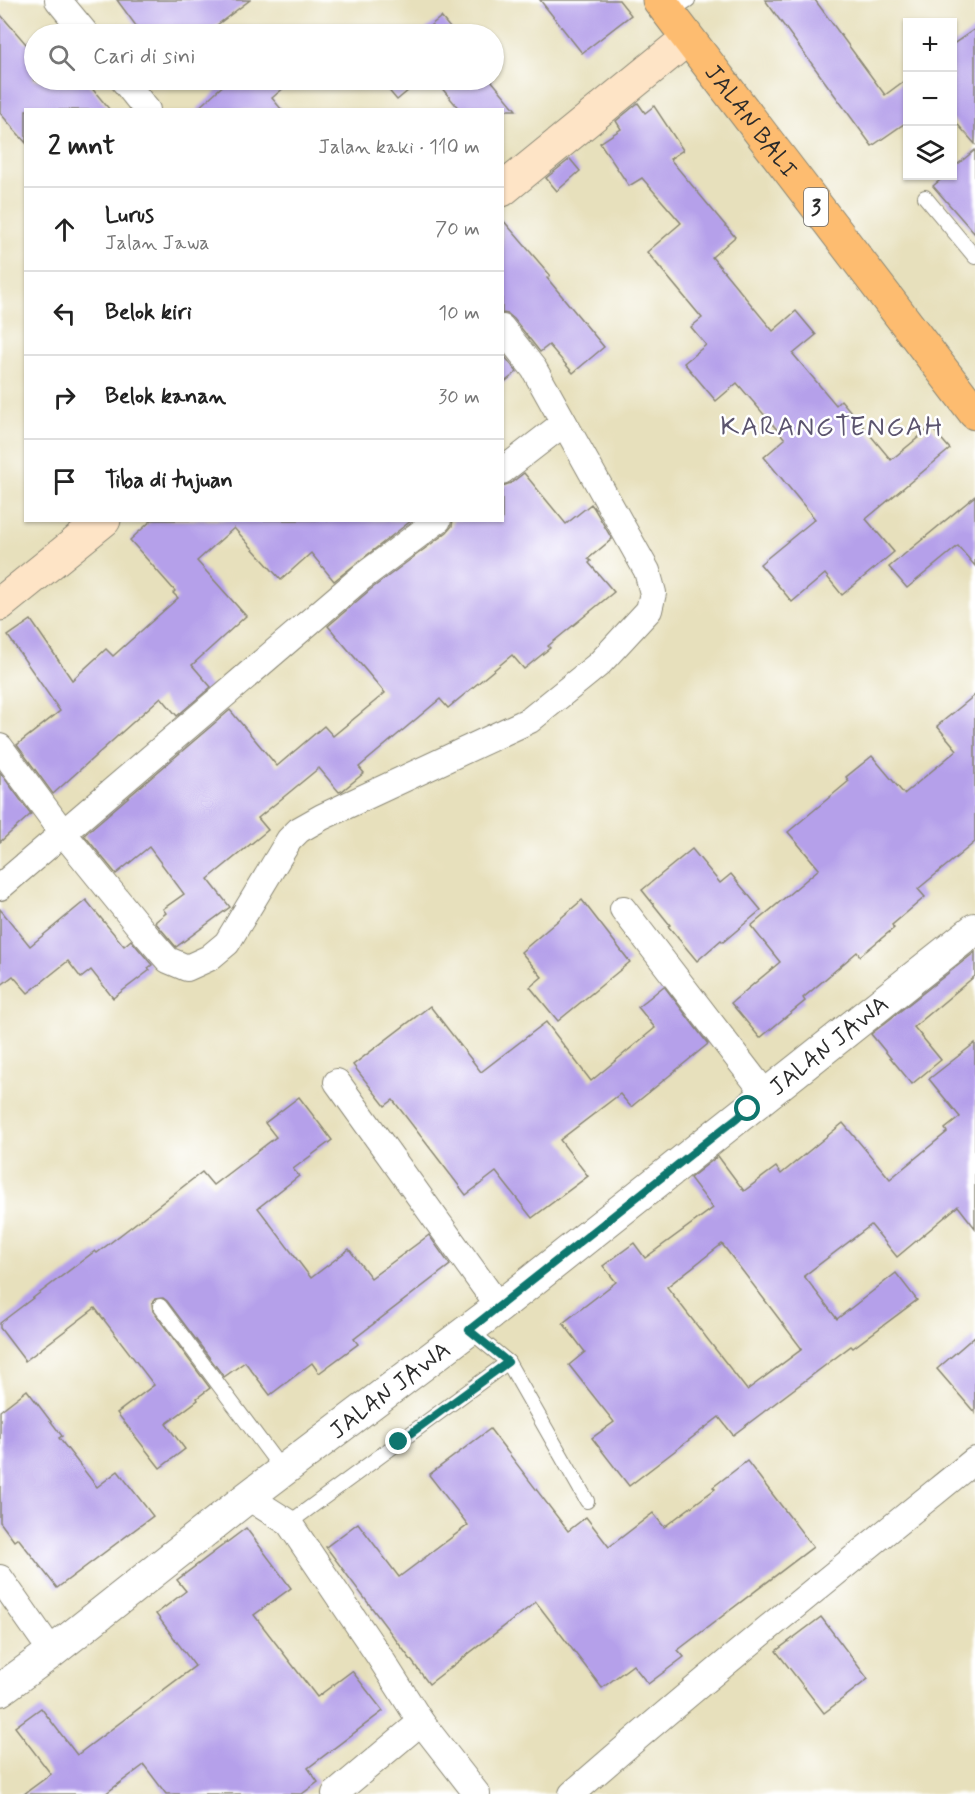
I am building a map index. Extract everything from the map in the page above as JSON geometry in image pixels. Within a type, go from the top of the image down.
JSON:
[{"type":"highway","name":"JALAN BALI","points":[[672,4],[687,39],[975,413]]},
{"type":"main road","points":[[504,188],[687,39]]},
{"type":"main road","points":[[0,604],[102,522]]},
{"type":"street","points":[[59,0],[78,24]]},
{"type":"street","points":[[131,90],[145,108]]},
{"type":"street","points":[[0,747],[64,834],[168,960],[187,968],[209,958],[227,943],[273,864],[289,840],[299,830],[322,817],[530,720],[590,671],[638,624],[649,610],[653,593],[647,571],[534,369],[504,331]]},
{"type":"street","points":[[504,469],[564,423]]},
{"type":"street","points":[[0,887],[424,525]]},
{"type":"street","points":[[623,909],[766,1095]]},
{"type":"street","name":"JALAN JAWA","points":[[0,1689],[52,1652],[248,1497],[499,1307],[975,929]]},
{"type":"street","points":[[337,1082],[499,1307]]},
{"type":"street","points":[[572,1794],[630,1742],[809,1594],[975,1461]]},
{"type":"street","points":[[248,1497],[289,1523],[421,1722],[477,1794]]},
{"type":"street","points":[[0,1578],[52,1652]]},
{"type":"street","points":[[335,1794],[421,1722]]},
{"type":"lane","points":[[926,197],[975,257]]},
{"type":"lane","points":[[160,1306],[283,1471]]},
{"type":"lane","points":[[469,1330],[508,1362],[587,1501]]},
{"type":"lane","points":[[289,1523],[508,1362]]},
{"type":"building","points":[[117,0],[250,0],[218,24],[135,24]]},
{"type":"building","points":[[540,0],[619,0],[631,15],[582,53]]},
{"type":"building","points":[[765,0],[815,0],[885,95],[903,82],[903,124],[872,146]]},
{"type":"building","points":[[0,14],[24,42],[24,90],[93,90],[108,108],[24,108],[24,141],[0,113]]},
{"type":"building","points":[[441,17],[447,24],[432,24]]},
{"type":"building","points":[[975,29],[975,144],[957,124],[957,42]]},
{"type":"building","points":[[218,90],[281,90],[272,98],[280,108],[198,108]]},
{"type":"building","points":[[388,90],[409,90],[397,100]]},
{"type":"building","points":[[443,90],[499,90],[516,110],[504,110],[504,108],[458,108]]},
{"type":"building","points":[[638,103],[645,113],[654,106],[683,150],[670,159],[735,237],[712,257],[773,331],[796,311],[816,335],[793,354],[836,405],[841,400],[891,460],[931,427],[950,449],[866,519],[894,552],[842,595],[825,574],[792,602],[760,564],[815,519],[764,457],[785,439],[737,383],[716,401],[684,363],[706,345],[691,327],[702,318],[647,252],[681,223],[642,178],[629,186],[600,143],[621,129],[616,121]]},
{"type":"building","points":[[975,150],[975,234],[933,186],[940,180],[957,180],[957,165]]},
{"type":"building","points":[[570,159],[580,171],[557,191],[546,178]]},
{"type":"building","points":[[504,221],[550,275],[547,278],[604,347],[573,373],[549,345],[540,352],[508,314],[504,313]]},
{"type":"building","points":[[504,356],[517,372],[504,382]]},
{"type":"building","points":[[524,473],[566,524],[591,504],[612,539],[588,559],[591,561],[589,563],[614,592],[548,646],[550,648],[524,669],[512,655],[448,708],[440,699],[359,767],[364,773],[342,791],[339,792],[319,768],[258,818],[268,830],[208,879],[230,907],[176,947],[155,922],[166,913],[163,909],[184,894],[149,847],[116,874],[84,835],[230,710],[277,766],[324,726],[333,736],[385,693],[328,626],[371,589],[447,532],[453,522],[504,522],[504,485]]},
{"type":"building","points":[[975,496],[975,566],[958,546],[907,588],[889,567]]},
{"type":"building","points":[[150,522],[409,522],[334,581],[311,553],[281,580],[234,528],[197,561],[246,616],[192,665],[211,687],[177,716],[161,697],[53,794],[17,745],[60,711],[8,636],[31,620],[72,680],[106,649],[113,656],[178,598],[173,593],[175,591],[130,540]]},
{"type":"building","points":[[975,695],[975,842],[918,889],[925,897],[892,925],[894,928],[860,956],[857,952],[803,998],[805,1001],[760,1038],[731,1003],[780,962],[751,926],[819,869],[788,832],[849,781],[846,777],[872,756],[904,794],[957,750],[937,726]]},
{"type":"building","points":[[0,772],[31,814],[0,842]]},
{"type":"building","points":[[692,849],[720,883],[731,874],[761,910],[697,961],[642,890]]},
{"type":"building","points":[[86,900],[124,946],[131,940],[152,965],[148,968],[150,970],[113,998],[91,970],[81,978],[68,961],[28,993],[13,976],[0,986],[0,909],[30,946]]},
{"type":"building","points":[[582,900],[630,962],[558,1021],[530,987],[542,977],[521,952]]},
{"type":"building","points":[[975,952],[975,976],[914,1027],[941,1060],[912,1084],[871,1034]]},
{"type":"building","points":[[664,986],[708,1044],[631,1107],[620,1094],[560,1140],[588,1176],[532,1218],[496,1172],[466,1195],[393,1100],[385,1106],[353,1065],[430,1006],[481,1072],[546,1022],[591,1081],[655,1028],[638,1007]]},
{"type":"building","points":[[975,1043],[975,1228],[958,1206],[897,1257],[871,1225],[804,1276],[837,1319],[896,1273],[917,1300],[853,1348],[851,1346],[733,1435],[719,1417],[629,1486],[592,1438],[614,1422],[569,1365],[585,1352],[563,1323],[616,1282],[603,1266],[634,1243],[645,1258],[713,1208],[690,1178],[718,1156],[744,1191],[776,1167],[781,1174],[843,1123],[890,1179],[947,1132],[945,1129],[960,1117],[929,1079]],"holes":[[[722,1244],[802,1349],[747,1390],[667,1287]]]},
{"type":"building","points":[[299,1097],[332,1140],[293,1169],[299,1176],[258,1208],[311,1278],[349,1249],[371,1278],[429,1235],[450,1265],[354,1339],[358,1344],[319,1373],[312,1363],[270,1395],[245,1362],[224,1377],[167,1301],[163,1298],[155,1299],[152,1303],[153,1311],[210,1388],[166,1424],[185,1449],[160,1468],[117,1413],[154,1385],[95,1308],[25,1361],[0,1328],[0,1323],[95,1251],[97,1253],[202,1172],[213,1185],[276,1137],[265,1123]]},
{"type":"building","points":[[975,1336],[975,1413],[937,1369]]},
{"type":"building","points":[[27,1390],[62,1436],[59,1438],[97,1487],[118,1471],[153,1516],[57,1588],[18,1538],[14,1541],[0,1522],[0,1411]]},
{"type":"building","points":[[490,1429],[568,1531],[586,1517],[609,1547],[653,1513],[664,1527],[715,1489],[713,1487],[747,1461],[813,1547],[678,1650],[684,1657],[648,1684],[633,1665],[602,1688],[536,1602],[429,1684],[326,1547],[358,1523],[399,1577],[468,1525],[429,1475]]},
{"type":"building","points":[[246,1528],[291,1588],[254,1615],[317,1697],[352,1671],[383,1711],[308,1768],[318,1782],[302,1794],[166,1794],[144,1765],[105,1794],[24,1794],[51,1774],[15,1727],[41,1708],[77,1755],[195,1666],[156,1614],[186,1591],[177,1580]]},
{"type":"building","points":[[821,1617],[868,1679],[824,1713],[776,1651]]},
{"type":"district","name":"KARANGTENGAH","points":[[832,426]]},
{"type":"route","points":[[399,1442],[508,1362],[469,1330],[748,1109]]}]
